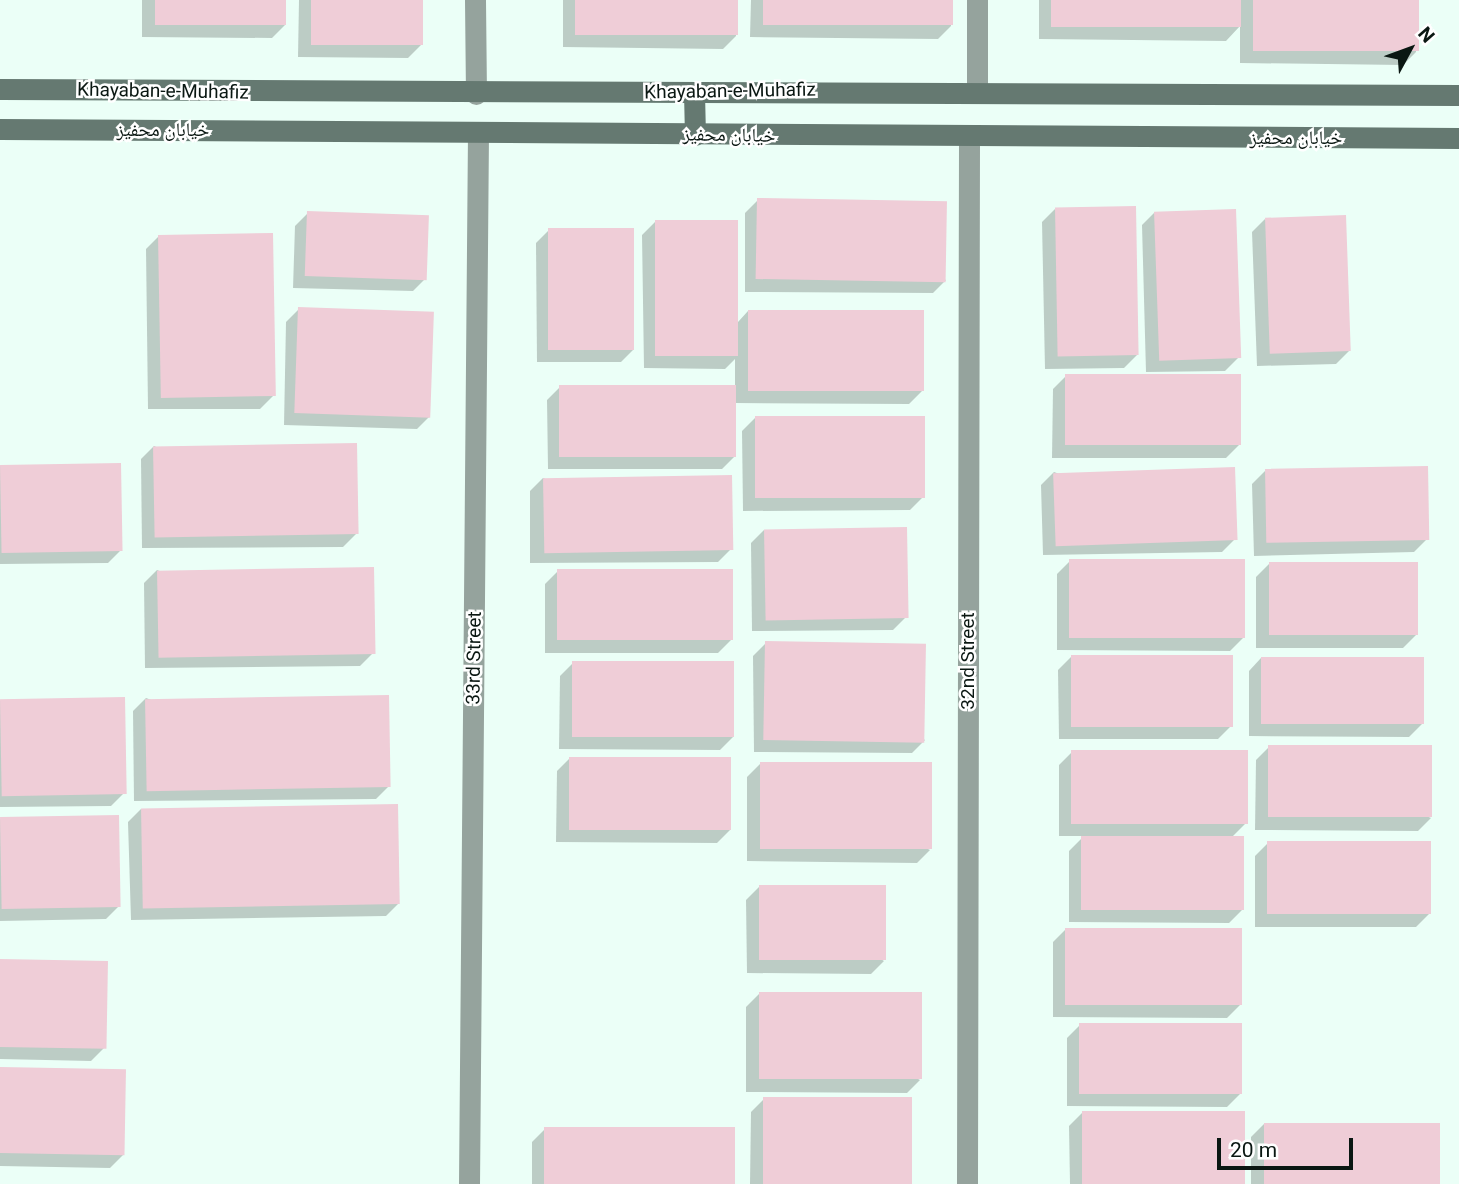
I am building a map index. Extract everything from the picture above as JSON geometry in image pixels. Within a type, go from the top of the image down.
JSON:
[{"type":"street","points":[[475,0],[476,94]]},
{"type":"street","points":[[977,0],[977,89]]},
{"type":"street","name":"Khayaban-e-Muhafiz","points":[[0,89],[476,94],[977,89],[1459,95]]},
{"type":"street","points":[[694,92],[695,135]]},
{"type":"street","name":"خیابان محفیز","points":[[0,129],[969,138],[1459,138]]},
{"type":"street","name":"33rd Street","points":[[469,1184],[478,132]]},
{"type":"street","name":"32nd Street","points":[[967,1184],[969,138]]},
{"type":"building","points":[[155,0],[286,0],[286,25],[155,25]]},
{"type":"building","points":[[311,0],[423,0],[423,45],[311,45]]},
{"type":"building","points":[[575,0],[738,0],[738,35],[575,35]]},
{"type":"building","points":[[763,0],[953,0],[953,25],[763,25]]},
{"type":"building","points":[[1051,0],[1241,0],[1241,27],[1051,27]]},
{"type":"building","points":[[1253,0],[1419,0],[1419,51],[1253,51]]},
{"type":"building","points":[[757,198],[947,201],[946,282],[756,279]]},
{"type":"building","points":[[1136,206],[1139,355],[1058,356],[1055,207]]},
{"type":"building","points":[[1236,209],[1241,358],[1159,361],[1154,212]]},
{"type":"building","points":[[307,211],[429,215],[427,280],[305,276]]},
{"type":"building","points":[[1346,215],[1351,351],[1270,354],[1265,218]]},
{"type":"building","points":[[655,220],[738,220],[738,356],[655,356]]},
{"type":"building","points":[[548,228],[634,228],[634,350],[548,350]]},
{"type":"building","points":[[273,233],[276,396],[161,398],[158,235]]},
{"type":"building","points":[[298,307],[434,312],[430,418],[294,413]]},
{"type":"building","points":[[748,310],[924,310],[924,391],[748,391]]},
{"type":"building","points":[[1065,374],[1241,374],[1241,445],[1065,445]]},
{"type":"building","points":[[559,385],[736,385],[736,457],[559,457]]},
{"type":"building","points":[[755,416],[925,416],[925,498],[755,498]]},
{"type":"building","points":[[357,443],[359,534],[155,538],[153,447]]},
{"type":"building","points":[[121,463],[123,551],[2,553],[0,465]]},
{"type":"building","points":[[1428,466],[1429,540],[1266,543],[1265,469]]},
{"type":"building","points":[[1235,467],[1238,540],[1056,546],[1053,473]]},
{"type":"building","points":[[732,475],[733,550],[544,553],[543,478]]},
{"type":"building","points":[[907,527],[909,618],[766,620],[764,529]]},
{"type":"building","points":[[1069,559],[1245,559],[1245,638],[1069,638]]},
{"type":"building","points":[[1269,562],[1418,562],[1418,635],[1269,635]]},
{"type":"building","points":[[374,567],[376,654],[159,658],[157,571]]},
{"type":"building","points":[[557,569],[733,569],[733,640],[557,640]]},
{"type":"building","points":[[765,641],[926,644],[924,743],[763,740]]},
{"type":"building","points":[[1071,655],[1233,655],[1233,727],[1071,727]]},
{"type":"building","points":[[1261,657],[1424,657],[1424,724],[1261,724]]},
{"type":"building","points":[[572,661],[734,661],[734,737],[572,737]]},
{"type":"building","points":[[389,695],[391,787],[147,791],[145,699]]},
{"type":"building","points":[[125,697],[127,794],[2,796],[0,699]]},
{"type":"building","points":[[1268,745],[1432,745],[1432,817],[1268,817]]},
{"type":"building","points":[[1071,750],[1248,750],[1248,824],[1071,824]]},
{"type":"building","points":[[569,757],[731,757],[731,830],[569,830]]},
{"type":"building","points":[[760,762],[932,762],[932,849],[760,849]]},
{"type":"building","points":[[398,804],[400,904],[143,908],[141,808]]},
{"type":"building","points":[[119,815],[121,907],[2,909],[0,817]]},
{"type":"building","points":[[1081,836],[1244,836],[1244,910],[1081,910]]},
{"type":"building","points":[[1267,841],[1431,841],[1431,914],[1267,914]]},
{"type":"building","points":[[759,885],[886,885],[886,960],[759,960]]},
{"type":"building","points":[[1065,928],[1242,928],[1242,1005],[1065,1005]]},
{"type":"building","points":[[0,959],[108,961],[106,1049],[0,1047]]},
{"type":"building","points":[[759,992],[922,992],[922,1079],[759,1079]]},
{"type":"building","points":[[1079,1023],[1242,1023],[1242,1094],[1079,1094]]},
{"type":"building","points":[[0,1067],[126,1069],[124,1155],[0,1153]]},
{"type":"building","points":[[763,1097],[912,1097],[912,1184],[763,1184]]},
{"type":"building","points":[[1082,1111],[1245,1111],[1245,1184],[1082,1184]]},
{"type":"building","points":[[1264,1123],[1440,1123],[1440,1184],[1264,1184]]},
{"type":"building","points":[[544,1127],[735,1127],[735,1184],[544,1184]]}]
